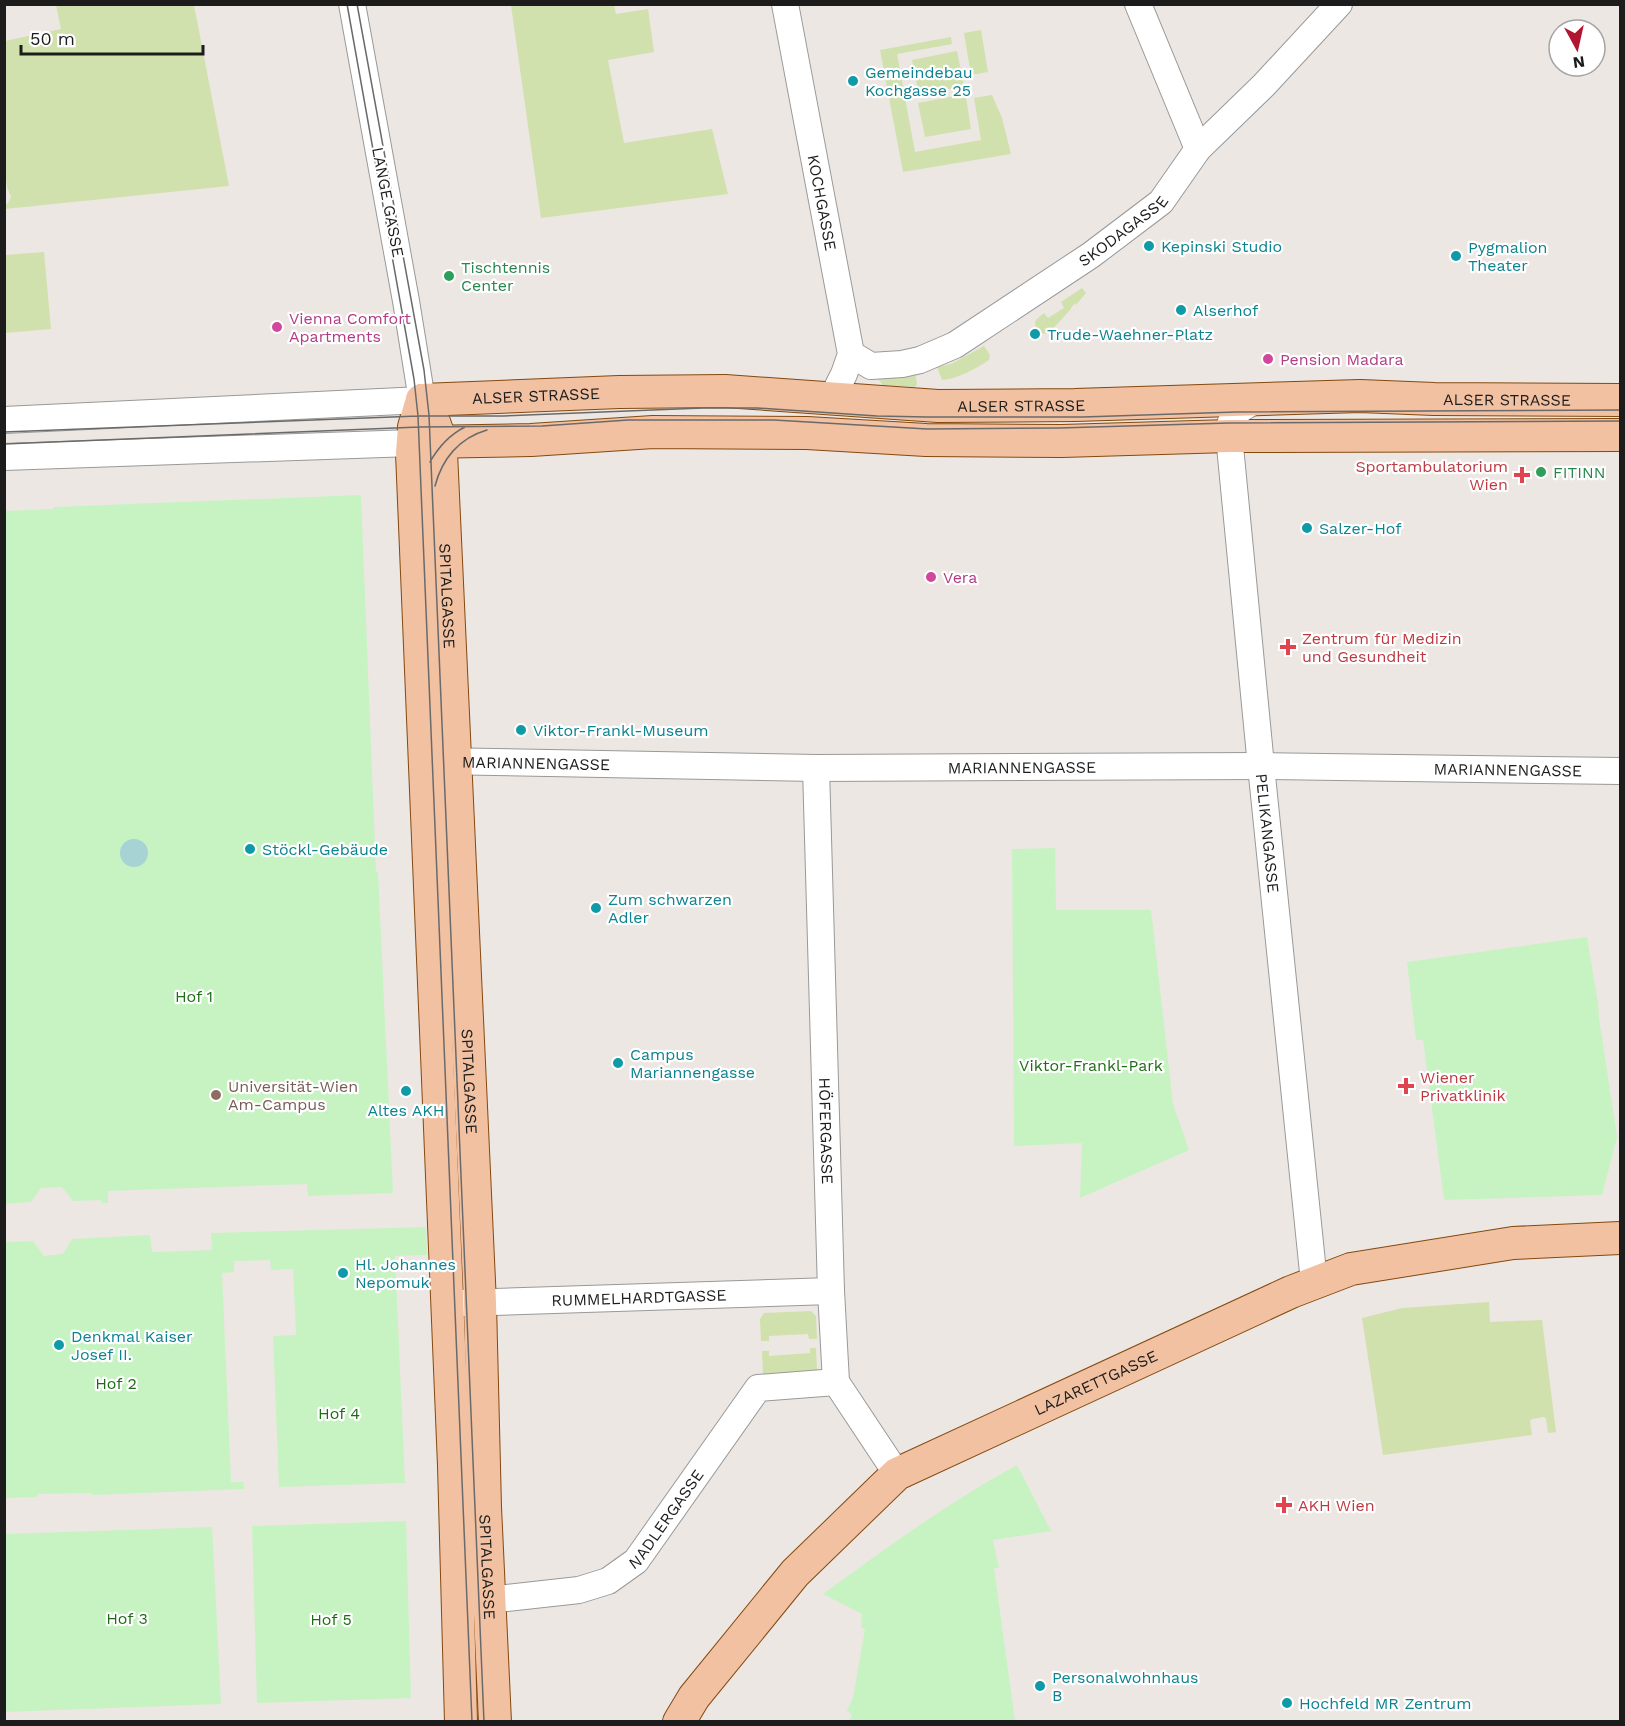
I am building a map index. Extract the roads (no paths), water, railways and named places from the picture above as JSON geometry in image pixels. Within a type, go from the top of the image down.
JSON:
[{"type":"main road","name":"ALSER STRASSE","points":[[422,400],[619,392],[725,391],[938,406],[1075,405],[1360,396],[1434,399],[1620,400]]},
{"type":"main road","points":[[422,400],[416,416],[426,442],[531,440],[652,432],[807,433],[960,441],[1062,441],[1229,436],[1620,435]]},
{"type":"main road","name":"SPITALGASSE","points":[[426,442],[424,761],[454,1465],[461,1722]]},
{"type":"main road","name":"SPITALGASSE","points":[[426,442],[455,762],[480,1303],[485,1507],[495,1722]]},
{"type":"main road","name":"LAZARETTGASSE","points":[[678,1722],[694,1697],[795,1574],[897,1474],[1314,1282],[1352,1269],[1513,1243],[1620,1238]]},
{"type":"street","name":"LANGE GASSE","points":[[352,4],[422,400]]},
{"type":"street","points":[[1138,4],[1198,150]]},
{"type":"street","name":"SKODAGASSE","points":[[851,354],[871,366],[920,360],[955,345],[1091,255],[1161,202],[1198,150],[1264,85],[1339,4]]},
{"type":"street","name":"KOCHGASSE","points":[[789,5],[851,354]]},
{"type":"street","points":[[832,398],[851,354]]},
{"type":"street","name":"PELIKANGASSE","points":[[1261,398],[1236,412],[1229,423],[1229,436],[1314,1282]]},
{"type":"street","name":"ALSER STRASSE","points":[[4,420],[422,400]]},
{"type":"street","points":[[4,457],[426,442]]},
{"type":"street","name":"MARIANNENGASSE","points":[[424,761],[816,768],[1261,766],[1620,771]]},
{"type":"street","name":"HÖFERGASSE","points":[[816,768],[831,1292],[836,1382]]},
{"type":"street","name":"RUMMELHARDTGASSE","points":[[446,1304],[831,1292]]},
{"type":"street","points":[[836,1382],[897,1474]]},
{"type":"street","name":"NADLERGASSE","points":[[457,1603],[579,1590],[608,1581],[636,1561],[758,1388],[836,1382]]},
{"type":"water","points":[[134,839],[144,843],[148,853],[144,863],[134,867],[124,863],[120,853],[124,843]]},
{"type":"tram line","points":[[347,4],[414,379],[418,416],[472,1722]]},
{"type":"tram line","points":[[357,4],[424,370],[429,415],[484,1722]]},
{"type":"tram line","points":[[4,432],[703,408],[757,408],[927,417],[1083,417],[1236,412],[1620,410]]},
{"type":"tram line","points":[[4,444],[419,427],[542,426],[628,420],[774,420],[927,429],[1229,423],[1620,421]]},
{"type":"tram line","points":[[430,462],[445,442],[465,427]]},
{"type":"tram line","points":[[435,486],[442,467],[453,451],[468,438],[487,430]]},
{"type":"place","name":"Gemeindebau Kochgasse 25","points":[[853,81]]},
{"type":"place","name":"Kepinski Studio","points":[[1149,246]]},
{"type":"place","name":"Pygmalion Theater","points":[[1456,256]]},
{"type":"place","name":"Tischtennis Center","points":[[449,276]]},
{"type":"place","name":"Alserhof","points":[[1181,310]]},
{"type":"place","name":"Vienna Comfort Apartments","points":[[277,327]]},
{"type":"place","name":"Trude-Waehner-Platz","points":[[1035,334]]},
{"type":"place","name":"Pension Madara","points":[[1268,359]]},
{"type":"place","name":"FITINN","points":[[1541,472]]},
{"type":"place","name":"Sportambulatorium Wien","points":[[1522,475]]},
{"type":"place","name":"Salzer-Hof","points":[[1307,528]]},
{"type":"place","name":"Vera","points":[[931,577]]},
{"type":"place","name":"Zentrum für Medizin und Gesundheit","points":[[1288,647]]},
{"type":"place","name":"Viktor-Frankl-Museum","points":[[521,730]]},
{"type":"place","name":"Stöckl-Gebäude","points":[[250,849]]},
{"type":"place","name":"Zum schwarzen Adler","points":[[596,908]]},
{"type":"place","name":"Campus Mariannengasse","points":[[618,1063]]},
{"type":"place","name":"Wiener Privatklinik","points":[[1406,1086]]},
{"type":"place","name":"Altes AKH","points":[[406,1091]]},
{"type":"place","name":"Universität-Wien Am-Campus","points":[[216,1095]]},
{"type":"place","name":"Hl. Johannes Nepomuk","points":[[343,1273]]},
{"type":"place","name":"Denkmal Kaiser Josef II.","points":[[59,1345]]},
{"type":"place","name":"AKH Wien","points":[[1284,1505]]},
{"type":"place","name":"Personalwohnhaus B","points":[[1040,1686]]},
{"type":"place","name":"Hochfeld MR Zentrum","points":[[1287,1703]]},
{"type":"park label","name":"Hof 1","points":[[194,996]]},
{"type":"park label","name":"Viktor-Frankl-Park","points":[[1091,1065]]},
{"type":"park label","name":"Hof 2","points":[[116,1383]]},
{"type":"park label","name":"Hof 4","points":[[339,1413]]},
{"type":"park label","name":"Hof 3","points":[[127,1618]]},
{"type":"park label","name":"Hof 5","points":[[331,1619]]}]
